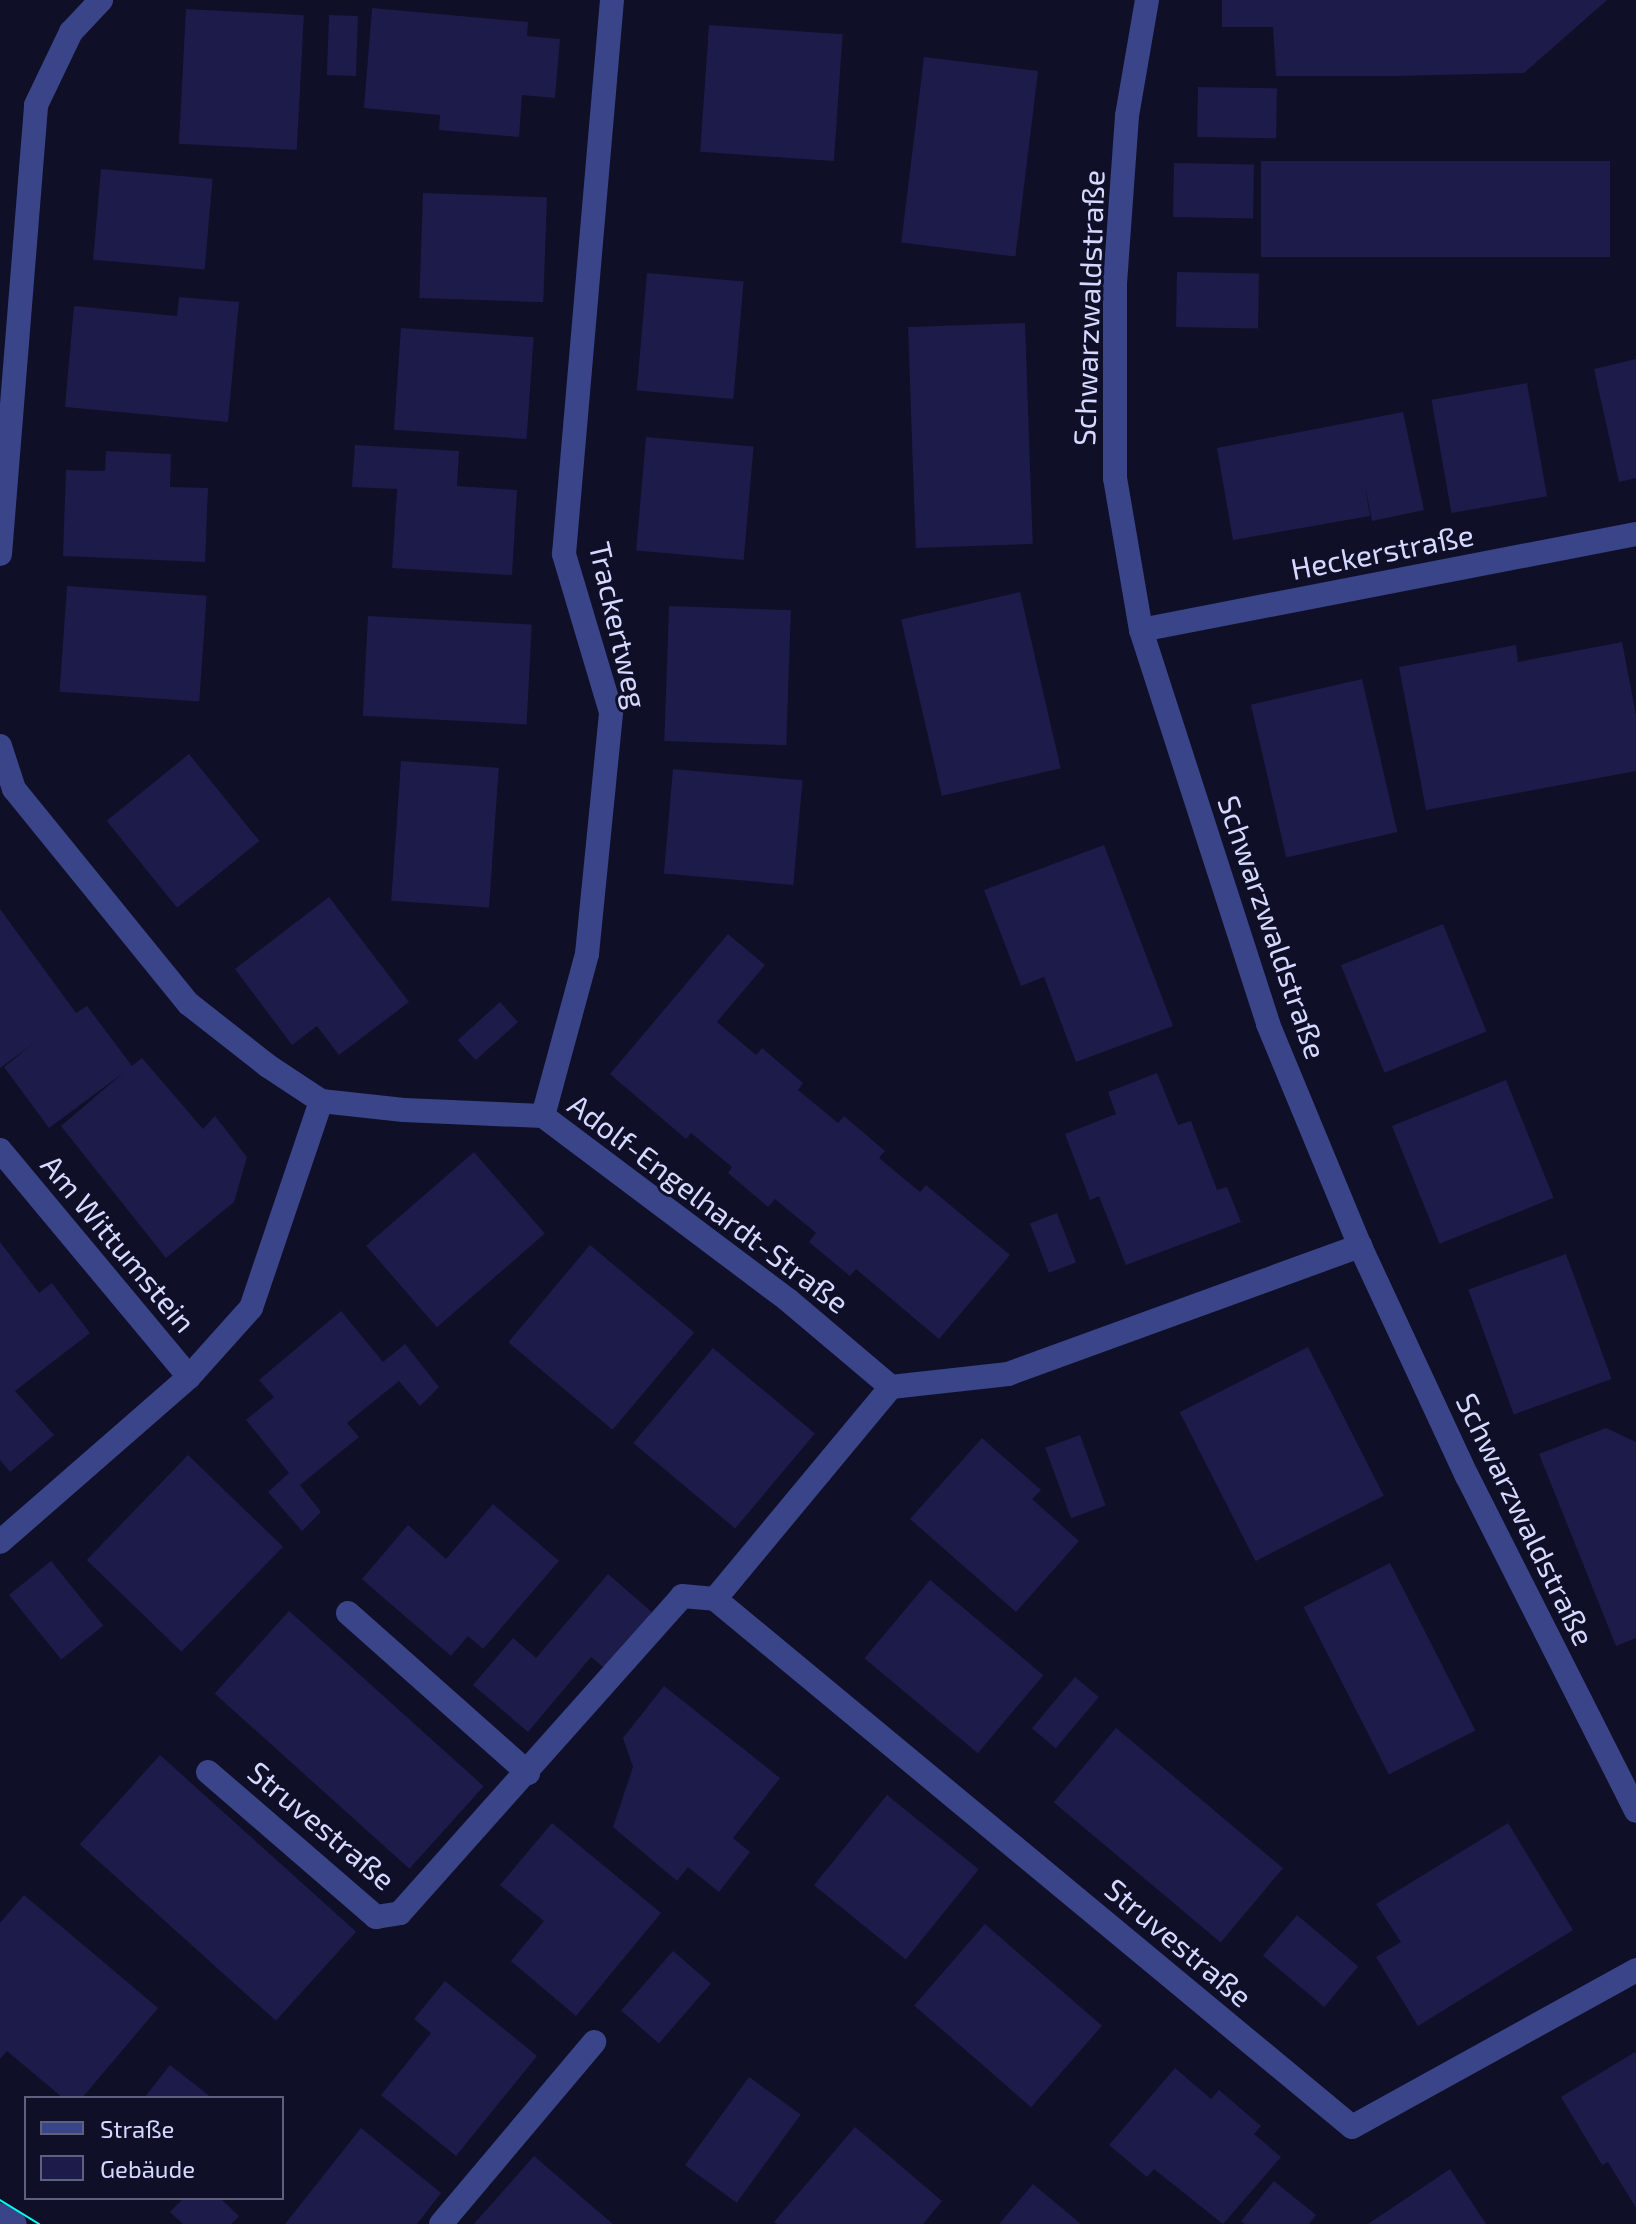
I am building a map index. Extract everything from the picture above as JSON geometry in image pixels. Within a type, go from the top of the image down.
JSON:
[{"type":"street","points":[[0,554],[36,105],[71,32],[101,0]]},
{"type":"street","name":"Trackertweg","points":[[543,1116],[587,954],[611,712],[564,554],[612,0]]},
{"type":"street","points":[[1138,0],[1146,0]]},
{"type":"street","name":"Schwarzwaldstraße","points":[[1146,0],[1127,116],[1115,283],[1115,478],[1141,630],[1268,1024],[1360,1246],[1467,1476],[1636,1811]]},
{"type":"street","name":"Heckerstraße","points":[[1141,630],[1636,534]]},
{"type":"street","name":"Adolf-Engelhardt-Straße","points":[[0,746],[14,789],[189,1004],[268,1066],[321,1101],[404,1110],[543,1116],[788,1300],[891,1387]]},
{"type":"street","name":"Am Wittumstein","points":[[0,1542],[189,1377],[251,1308],[321,1101]]},
{"type":"street","name":"Am Wittumstein","points":[[0,1150],[189,1377]]},
{"type":"street","points":[[715,1599],[891,1387],[1008,1374],[1360,1246]]},
{"type":"street","name":"Struvestraße","points":[[208,1772],[376,1917],[400,1913],[528,1773],[682,1596],[715,1599],[1352,2127],[1636,1970]]},
{"type":"street","points":[[348,1613],[528,1773]]},
{"type":"street","points":[[441,2224],[594,2042]]},
{"type":"street","points":[[0,2215],[15,2224]]},
{"type":"building","points":[[1222,0],[1607,0],[1524,73],[1276,76],[1273,27],[1222,27]]},
{"type":"building","points":[[372,8],[528,22],[527,36],[560,39],[555,98],[522,95],[519,137],[439,130],[440,115],[364,108]]},
{"type":"building","points":[[186,9],[304,15],[297,150],[179,144]]},
{"type":"building","points":[[329,15],[358,16],[356,76],[327,75]]},
{"type":"building","points":[[709,25],[843,34],[834,161],[700,152]]},
{"type":"building","points":[[924,57],[1038,71],[1015,257],[901,243]]},
{"type":"building","points":[[1198,87],[1277,88],[1276,138],[1197,137]]},
{"type":"building","points":[[1261,161],[1610,161],[1610,257],[1261,257]]},
{"type":"building","points":[[1174,163],[1254,164],[1253,218],[1173,217]]},
{"type":"building","points":[[101,169],[213,179],[205,269],[93,260]]},
{"type":"building","points":[[423,193],[547,197],[543,302],[419,298]]},
{"type":"building","points":[[1177,272],[1259,273],[1258,328],[1176,327]]},
{"type":"building","points":[[647,273],[744,281],[733,399],[637,391]]},
{"type":"building","points":[[179,297],[239,302],[228,422],[65,407],[74,306],[177,316]]},
{"type":"building","points":[[1025,323],[1033,544],[916,548],[908,327]]},
{"type":"building","points":[[401,328],[534,337],[527,439],[394,430]]},
{"type":"building","points":[[1636,359],[1636,478],[1619,482],[1594,369]]},
{"type":"building","points":[[1527,383],[1547,496],[1451,513],[1431,400]]},
{"type":"building","points":[[1403,412],[1424,510],[1372,521],[1365,485],[1370,516],[1233,540],[1217,448]]},
{"type":"building","points":[[646,437],[754,446],[744,560],[636,551]]},
{"type":"building","points":[[355,445],[459,451],[457,486],[517,490],[512,575],[392,568],[397,489],[352,487]]},
{"type":"building","points":[[106,451],[171,454],[170,487],[208,488],[205,562],[63,556],[66,470],[105,471]]},
{"type":"building","points":[[67,586],[207,596],[199,702],[60,692]]},
{"type":"building","points":[[1020,592],[1061,768],[942,796],[901,619]]},
{"type":"building","points":[[669,606],[791,610],[786,745],[664,741]]},
{"type":"building","points":[[368,616],[532,625],[527,724],[363,716]]},
{"type":"building","points":[[1622,642],[1636,715],[1636,771],[1426,810],[1399,667],[1516,645],[1518,662]]},
{"type":"building","points":[[1362,679],[1397,832],[1286,858],[1251,705]]},
{"type":"building","points":[[189,754],[259,841],[177,908],[107,821]]},
{"type":"building","points":[[401,761],[499,768],[489,907],[391,901]]},
{"type":"building","points":[[673,769],[803,780],[793,885],[664,874]]},
{"type":"building","points":[[1104,845],[1173,1026],[1076,1062],[1044,977],[1021,986],[984,890]]},
{"type":"building","points":[[329,897],[409,1002],[339,1055],[317,1026],[292,1045],[235,969]]},
{"type":"building","points":[[0,909],[76,1013],[87,1006],[132,1066],[142,1058],[203,1129],[215,1116],[247,1157],[234,1202],[166,1258],[61,1126],[123,1073],[49,1128],[4,1067],[34,1043],[0,1068]]},
{"type":"building","points":[[1443,924],[1486,1032],[1384,1073],[1341,965]]},
{"type":"building","points":[[728,934],[765,965],[717,1022],[756,1055],[762,1048],[803,1083],[798,1090],[838,1123],[844,1116],[885,1151],[879,1158],[920,1192],[926,1185],[1010,1255],[939,1339],[856,1269],[850,1276],[809,1242],[816,1233],[775,1199],[768,1207],[728,1173],[732,1167],[691,1133],[686,1139],[610,1074]]},
{"type":"building","points":[[500,1002],[518,1022],[476,1060],[458,1040]]},
{"type":"building","points":[[1157,1073],[1178,1125],[1191,1121],[1217,1190],[1227,1187],[1241,1222],[1126,1265],[1099,1196],[1090,1200],[1065,1134],[1116,1114],[1108,1092]]},
{"type":"building","points":[[1506,1080],[1554,1198],[1440,1244],[1392,1126]]},
{"type":"building","points":[[474,1152],[545,1234],[437,1327],[366,1246]]},
{"type":"building","points":[[1057,1213],[1076,1262],[1049,1273],[1030,1223]]},
{"type":"building","points":[[0,1242],[39,1293],[52,1283],[90,1333],[15,1391],[54,1435],[10,1472],[0,1460]]},
{"type":"building","points":[[590,1245],[694,1332],[613,1430],[508,1342]]},
{"type":"building","points":[[1566,1254],[1611,1379],[1514,1415],[1468,1290]]},
{"type":"building","points":[[341,1311],[383,1362],[405,1344],[439,1387],[420,1406],[399,1381],[347,1423],[359,1437],[300,1485],[321,1512],[302,1531],[268,1492],[289,1473],[246,1420],[274,1397],[259,1380]]},
{"type":"building","points":[[1308,1347],[1384,1496],[1256,1561],[1180,1412]]},
{"type":"building","points":[[713,1348],[815,1433],[735,1528],[633,1443]]},
{"type":"building","points":[[1606,1428],[1636,1442],[1636,1638],[1616,1646],[1539,1454]]},
{"type":"building","points":[[1080,1435],[1106,1505],[1071,1518],[1045,1448]]},
{"type":"building","points":[[982,1438],[1041,1490],[1032,1499],[1079,1541],[1016,1612],[910,1519]]},
{"type":"building","points":[[188,1455],[283,1547],[182,1652],[87,1560]]},
{"type":"building","points":[[493,1504],[559,1561],[483,1649],[468,1636],[451,1656],[362,1579],[408,1525],[446,1559]]},
{"type":"building","points":[[51,1561],[103,1626],[61,1659],[9,1595]]},
{"type":"building","points":[[1390,1563],[1475,1731],[1389,1775],[1304,1607]]},
{"type":"building","points":[[608,1574],[655,1615],[608,1671],[591,1657],[528,1732],[473,1685],[513,1638],[536,1658]]},
{"type":"building","points":[[930,1580],[1043,1675],[978,1753],[864,1658]]},
{"type":"building","points":[[289,1611],[484,1786],[409,1869],[215,1693]]},
{"type":"building","points":[[1075,1677],[1099,1697],[1056,1748],[1032,1728]]},
{"type":"building","points":[[664,1686],[780,1778],[733,1838],[750,1852],[719,1892],[688,1867],[677,1881],[613,1827],[633,1767],[623,1738]]},
{"type":"building","points":[[1116,1728],[1283,1868],[1221,1942],[1054,1802]]},
{"type":"building","points":[[160,1755],[356,1932],[276,2021],[80,1844]]},
{"type":"building","points":[[887,1795],[979,1869],[906,1959],[814,1885]]},
{"type":"building","points":[[552,1823],[661,1913],[576,2016],[511,1961],[544,1921],[500,1885]]},
{"type":"building","points":[[1508,1823],[1573,1930],[1418,2026],[1376,1957],[1401,1942],[1376,1904]]},
{"type":"building","points":[[24,1895],[158,2008],[84,2096],[61,2096],[7,2051],[0,2059],[0,1923]]},
{"type":"building","points":[[1297,1915],[1358,1966],[1324,2007],[1263,1956]]},
{"type":"building","points":[[985,1924],[1102,2026],[1031,2107],[914,2006]]},
{"type":"building","points":[[673,1951],[711,1984],[659,2043],[621,2011]]},
{"type":"building","points":[[445,1981],[537,2056],[456,2156],[381,2095],[431,2033],[414,2019]]},
{"type":"building","points":[[1635,2052],[1636,2208],[1608,2162],[1602,2165],[1561,2097]]},
{"type":"building","points":[[170,2065],[209,2096],[146,2096]]},
{"type":"building","points":[[1175,2068],[1211,2099],[1219,2090],[1261,2126],[1254,2134],[1281,2157],[1223,2224],[1154,2169],[1147,2177],[1109,2145]]},
{"type":"building","points":[[749,2077],[801,2115],[737,2203],[685,2165]]},
{"type":"building","points":[[855,2127],[942,2201],[923,2224],[774,2222]]},
{"type":"building","points":[[361,2128],[441,2193],[417,2224],[285,2224]]},
{"type":"building","points":[[534,2156],[601,2214],[613,2224],[474,2224]]},
{"type":"building","points":[[1450,2169],[1486,2224],[1368,2224]]},
{"type":"building","points":[[1274,2181],[1316,2215],[1309,2224],[1245,2224],[1241,2221]]},
{"type":"building","points":[[1033,2184],[1081,2224],[999,2224]]},
{"type":"building","points":[[182,2200],[222,2200],[239,2216],[231,2224],[183,2224],[170,2212]]},
{"type":"tram line","points":[[0,2200],[39,2224]]}]
